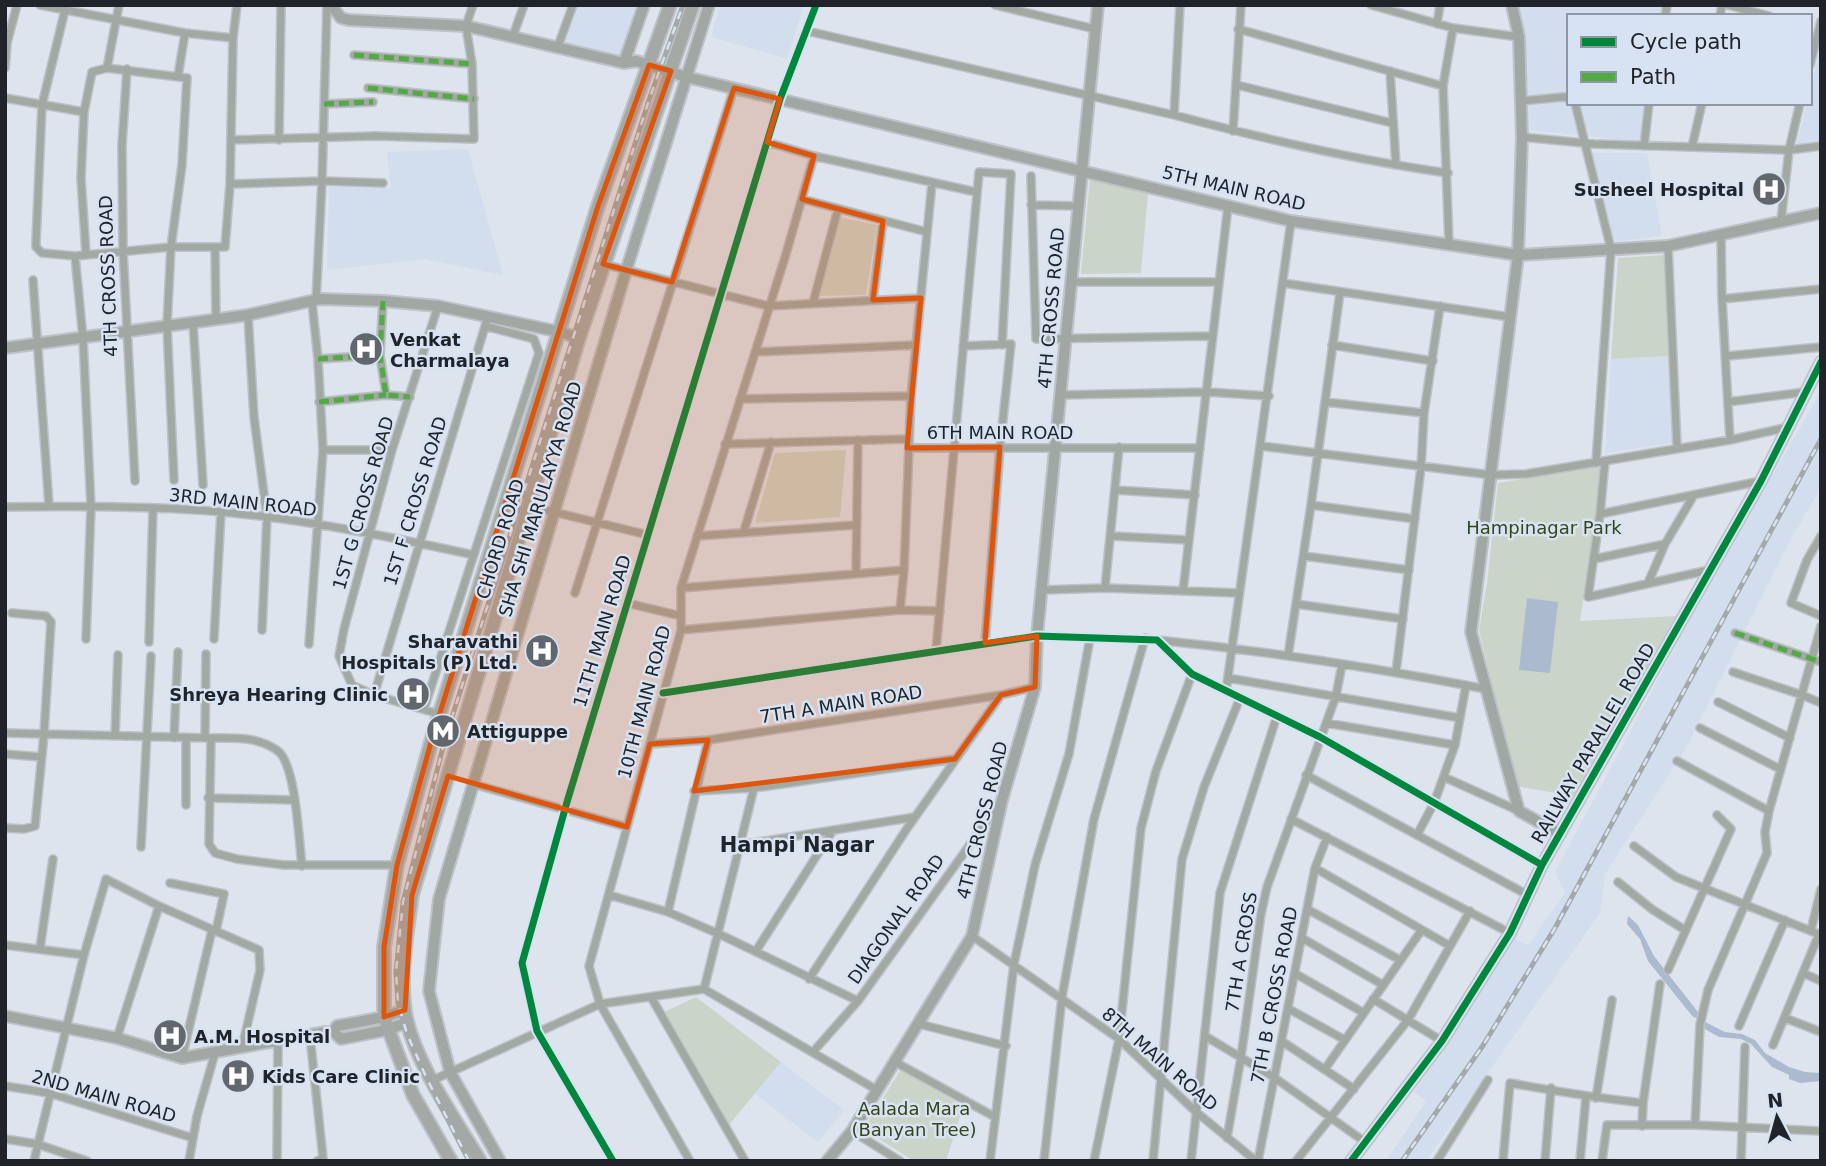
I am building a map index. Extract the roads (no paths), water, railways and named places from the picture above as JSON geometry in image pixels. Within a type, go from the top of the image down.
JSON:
[{"type":"main road","name":"CHORD ROAD","points":[[451,1161],[413,1095],[386,1023],[384,947],[397,865],[439,714],[598,206],[670,5]]},
{"type":"main road","name":"CHORD ROAD","points":[[480,1161],[433,1080],[406,1016],[404,954],[412,895],[579,338],[692,5]]},
{"type":"street","points":[[5,68],[7,43],[17,5]]},
{"type":"street","points":[[40,5],[185,33],[233,38]]},
{"type":"street","points":[[107,68],[120,5]]},
{"type":"street","points":[[65,10],[41,105],[36,247],[42,253],[75,256],[171,247],[225,247],[230,184],[233,38],[237,5]]},
{"type":"street","points":[[279,140],[281,5]]},
{"type":"street","points":[[309,644],[323,450],[314,301],[329,5]]},
{"type":"street","name":"5TH MAIN ROAD","points":[[329,5],[341,18],[349,20],[466,26],[624,63],[636,61],[734,88],[1291,221],[1518,255],[1668,246],[1821,213]]},
{"type":"street","points":[[230,140],[376,136],[474,139],[472,64],[466,26],[473,5]]},
{"type":"street","points":[[513,36],[524,5]]},
{"type":"street","points":[[558,46],[573,5]]},
{"type":"street","points":[[624,63],[644,5]]},
{"type":"street","name":"SHA SHI MARULAYYA ROAD","points":[[500,1161],[450,1072],[429,990],[439,899],[626,271],[709,5]]},
{"type":"street","name":"11TH MAIN ROAD","points":[[613,1161],[537,1031],[522,963],[564,811],[780,99],[816,5]]},
{"type":"street","points":[[995,5],[1095,29]]},
{"type":"street","name":"4TH CROSS ROAD","points":[[827,1161],[852,1130],[972,936],[1002,800],[1035,687],[1037,636],[1098,5]]},
{"type":"street","points":[[1174,115],[1180,5]]},
{"type":"street","points":[[1233,131],[1241,5]]},
{"type":"street","points":[[1371,5],[1453,28],[1519,37]]},
{"type":"street","points":[[1437,23],[1440,5]]},
{"type":"street","points":[[1512,5],[1519,37],[1522,137],[1518,255],[1471,632],[1520,811]]},
{"type":"street","points":[[1728,5],[1762,14]]},
{"type":"street","points":[[1812,57],[1820,26]]},
{"type":"street","points":[[1449,244],[1443,86],[1453,28]]},
{"type":"street","points":[[1238,29],[1443,86]]},
{"type":"street","points":[[807,31],[1233,131],[1396,166],[1448,173]]},
{"type":"street","points":[[178,76],[185,33]]},
{"type":"street","points":[[354,55],[472,64]]},
{"type":"street","points":[[86,254],[81,178],[84,112],[92,72],[107,68],[127,69],[187,78],[182,165],[171,247],[167,325],[174,480]]},
{"type":"street","name":"4TH CROSS ROAD","points":[[127,69],[122,145],[123,250],[135,481]]},
{"type":"street","points":[[1390,71],[1396,166]]},
{"type":"street","points":[[1237,85],[1392,123]]},
{"type":"street","points":[[368,88],[474,99]]},
{"type":"street","points":[[575,593],[734,88]]},
{"type":"street","points":[[5,98],[84,112]]},
{"type":"street","points":[[1521,102],[1567,98]]},
{"type":"street","points":[[324,104],[373,102]]},
{"type":"street","points":[[1575,105],[1611,249],[1600,462],[1600,514],[1588,597],[1709,570]]},
{"type":"street","points":[[1644,146],[1649,105]]},
{"type":"street","points":[[1692,147],[1702,105]]},
{"type":"street","points":[[1781,221],[1789,150],[1800,105]]},
{"type":"street","points":[[1522,137],[1585,144],[1644,146],[1789,150],[1821,146]]},
{"type":"street","points":[[767,142],[814,156],[976,192]]},
{"type":"street","name":"10TH MAIN ROAD","points":[[690,1161],[600,1004],[589,966],[681,630],[681,588],[814,156]]},
{"type":"street","points":[[936,650],[979,172],[1011,174],[1002,345]]},
{"type":"street","points":[[1031,176],[1034,338],[1213,336]]},
{"type":"street","points":[[230,184],[322,181],[383,183]]},
{"type":"street","points":[[908,439],[932,183]]},
{"type":"street","points":[[802,199],[927,232]]},
{"type":"street","points":[[1031,205],[1078,206]]},
{"type":"street","points":[[1183,591],[1228,206]]},
{"type":"street","points":[[813,303],[838,209]]},
{"type":"street","points":[[873,300],[883,221]]},
{"type":"street","points":[[1226,691],[1269,396],[1291,221]]},
{"type":"street","points":[[1721,234],[1730,440]]},
{"type":"street","points":[[1668,246],[1677,447]]},
{"type":"street","points":[[215,247],[216,320]]},
{"type":"street","points":[[75,256],[83,338],[91,507],[86,639]]},
{"type":"street","points":[[603,264],[768,306],[921,298]]},
{"type":"street","points":[[33,280],[50,506]]},
{"type":"street","points":[[1071,282],[1219,282]]},
{"type":"street","points":[[1283,283],[1510,317]]},
{"type":"street","points":[[1722,299],[1821,289]]},
{"type":"street","points":[[1288,656],[1340,292]]},
{"type":"street","points":[[5,348],[248,316],[314,301],[383,301],[438,306],[534,339],[539,353],[424,709]]},
{"type":"street","points":[[383,301],[380,355],[386,395]]},
{"type":"street","name":"1ST G CROSS ROAD","points":[[374,695],[352,685],[339,656],[392,450],[438,306]]},
{"type":"street","points":[[1396,672],[1421,467],[1424,414],[1440,306]]},
{"type":"street","points":[[248,316],[254,417],[267,517],[262,630]]},
{"type":"street","points":[[486,321],[560,332],[579,338]]},
{"type":"street","name":"1ST F CROSS ROAD","points":[[374,695],[486,321]]},
{"type":"street","points":[[193,322],[203,485]]},
{"type":"street","points":[[963,346],[1011,344],[985,643]]},
{"type":"street","points":[[755,352],[916,345]]},
{"type":"street","points":[[1332,345],[1433,361]]},
{"type":"street","points":[[1727,356],[1821,347]]},
{"type":"street","points":[[318,359],[380,355]]},
{"type":"street","name":"RAILWAY PARALLEL ROAD","points":[[1351,1161],[1442,1041],[1510,933],[1542,865],[1762,481],[1821,362]]},
{"type":"street","points":[[1060,395],[1207,392],[1269,396]]},
{"type":"street","points":[[1728,402],[1805,393]]},
{"type":"street","points":[[319,402],[386,395],[410,397]]},
{"type":"street","points":[[740,399],[911,396]]},
{"type":"street","points":[[1325,402],[1424,414]]},
{"type":"street","points":[[1261,446],[1491,475],[1526,474],[1730,440],[1789,427]]},
{"type":"street","name":"6TH MAIN ROAD","points":[[725,444],[908,439],[909,448],[1200,448]]},
{"type":"street","points":[[856,572],[858,440]]},
{"type":"street","points":[[744,531],[771,442]]},
{"type":"street","points":[[1105,588],[1119,447]]},
{"type":"street","points":[[900,610],[909,448]]},
{"type":"street","points":[[323,450],[392,450]]},
{"type":"street","points":[[1600,514],[1762,481]]},
{"type":"street","points":[[1115,490],[1195,495]]},
{"type":"street","points":[[1648,583],[1665,544],[1694,495]]},
{"type":"street","points":[[1311,505],[1415,519]]},
{"type":"street","points":[[528,506],[648,535]]},
{"type":"street","name":"3RD MAIN ROAD","points":[[5,507],[221,512],[372,533],[474,555]]},
{"type":"street","points":[[149,642],[153,509]]},
{"type":"street","points":[[214,639],[221,512]]},
{"type":"street","points":[[697,536],[856,525]]},
{"type":"street","points":[[1111,536],[1189,540]]},
{"type":"street","points":[[1821,536],[1807,560],[1791,603],[1821,616]]},
{"type":"street","points":[[1594,559],[1665,544]]},
{"type":"street","points":[[1304,556],[1409,569]]},
{"type":"street","points":[[681,588],[904,570]]},
{"type":"street","points":[[1042,590],[1105,588],[1239,593]]},
{"type":"street","points":[[627,603],[681,616]]},
{"type":"street","points":[[1296,604],[1403,619]]},
{"type":"street","points":[[681,630],[900,610],[940,611]]},
{"type":"street","points":[[5,828],[24,829],[35,826],[51,622],[46,616],[12,613]]},
{"type":"street","points":[[1695,1125],[1700,1025],[1708,990],[1767,853],[1765,832],[1769,811],[1802,695],[1817,661],[1821,626]]},
{"type":"street","points":[[1735,633],[1817,661]]},
{"type":"street","points":[[663,693],[1037,636],[1145,638],[1234,647],[1486,689]]},
{"type":"street","points":[[990,1161],[1014,964],[1035,865],[1069,754],[1090,638]]},
{"type":"street","points":[[1045,1161],[1062,997],[1094,819],[1145,638]]},
{"type":"street","points":[[1157,640],[1192,674],[1320,737],[1542,865]]},
{"type":"street","points":[[174,738],[178,652]]},
{"type":"street","points":[[206,654],[209,844],[215,852],[237,859],[302,866],[397,865]]},
{"type":"street","points":[[115,736],[118,655]]},
{"type":"street","points":[[141,847],[150,656]]},
{"type":"street","name":"7TH A CROSS","points":[[1227,1138],[1267,887],[1336,696],[1342,664]]},
{"type":"street","points":[[1732,672],[1821,703]]},
{"type":"street","points":[[1094,1161],[1119,1039],[1141,828],[1156,771],[1192,674]]},
{"type":"street","points":[[1228,678],[1460,718]]},
{"type":"street","points":[[1417,835],[1434,803],[1455,745],[1466,685]]},
{"type":"street","name":"7TH A MAIN ROAD","points":[[650,744],[708,740],[1001,695],[1035,687]]},
{"type":"street","points":[[374,695],[439,714]]},
{"type":"street","points":[[809,979],[915,817],[1001,695]]},
{"type":"street","points":[[1153,1161],[1182,859],[1204,787],[1240,698]]},
{"type":"street","points":[[1718,702],[1790,738]]},
{"type":"street","points":[[1191,1161],[1220,893],[1277,716]]},
{"type":"street","points":[[1326,723],[1455,745]]},
{"type":"street","points":[[1700,728],[1780,769]]},
{"type":"street","points":[[5,733],[246,738],[265,744],[280,752],[287,763],[295,800],[302,866]]},
{"type":"street","points":[[186,738],[186,806]]},
{"type":"street","points":[[668,912],[708,740]]},
{"type":"street","points":[[5,754],[41,757]]},
{"type":"street","points":[[694,791],[754,788],[955,759]]},
{"type":"street","points":[[1677,761],[1769,811]]},
{"type":"street","points":[[1306,775],[1528,895]]},
{"type":"street","points":[[1444,777],[1520,811],[1560,834]]},
{"type":"street","points":[[473,784],[627,827]]},
{"type":"street","points":[[704,989],[754,788]]},
{"type":"street","points":[[208,798],[295,800]]},
{"type":"street","name":"DIAGONAL ROAD","points":[[813,1052],[858,1001],[1002,800]]},
{"type":"street","points":[[1668,970],[1731,829],[1717,815]]},
{"type":"street","points":[[740,845],[915,817]]},
{"type":"street","points":[[1291,819],[1510,933]]},
{"type":"street","points":[[756,951],[832,830]]},
{"type":"street","name":"7TH B CROSS ROAD","points":[[1257,1161],[1283,1042],[1315,868],[1327,837]]},
{"type":"street","points":[[1634,846],[1676,877],[1820,934],[1773,1045]]},
{"type":"street","points":[[40,948],[52,859]]},
{"type":"street","points":[[1315,868],[1450,946]]},
{"type":"street","points":[[34,1161],[84,955],[106,879],[159,906],[259,950],[260,970],[242,1048]]},
{"type":"street","points":[[1618,882],[1653,911],[1685,930]]},
{"type":"street","points":[[170,883],[224,894],[182,1058]]},
{"type":"street","points":[[1811,930],[1821,889]]},
{"type":"street","points":[[609,895],[668,912],[858,1001]]},
{"type":"street","points":[[117,1038],[159,906]]},
{"type":"street","points":[[1307,909],[1400,960]]},
{"type":"street","points":[[1296,1161],[1408,1020],[1470,911]]},
{"type":"street","points":[[1739,1026],[1785,920]]},
{"type":"street","points":[[1325,1069],[1420,931]]},
{"type":"street","name":"8TH MAIN ROAD","points":[[972,936],[1119,1039],[1195,1111],[1257,1161]]},
{"type":"street","points":[[1302,938],[1383,985]]},
{"type":"street","points":[[5,944],[84,955]]},
{"type":"street","points":[[1803,973],[1821,981]]},
{"type":"street","points":[[1296,974],[1364,1013]]},
{"type":"street","points":[[1642,1126],[1660,984]]},
{"type":"street","points":[[433,1080],[600,1004],[704,989],[877,1090]]},
{"type":"street","points":[[651,997],[745,1161]]},
{"type":"street","points":[[1373,999],[1442,1041]]},
{"type":"street","points":[[1596,1098],[1612,1000]]},
{"type":"street","points":[[1289,1009],[1345,1041]]},
{"type":"street","points":[[5,1016],[117,1038],[182,1058],[334,1032],[341,1039],[406,1016]]},
{"type":"street","points":[[1785,1018],[1821,1032]]},
{"type":"street","points":[[919,1024],[1006,1046]]},
{"type":"street","points":[[310,1036],[323,1157],[317,1161]]},
{"type":"street","points":[[1205,1036],[1275,1078],[1365,1142]]},
{"type":"street","points":[[277,1161],[278,1042]]},
{"type":"street","points":[[1283,1042],[1354,1089]]},
{"type":"street","points":[[1741,1161],[1745,1047]]},
{"type":"street","points":[[189,1161],[215,1053]]},
{"type":"street","points":[[895,1062],[995,1117]]},
{"type":"street","points":[[1437,1161],[1488,1080]]},
{"type":"street","points":[[1503,1161],[1510,1083],[1551,1088],[1586,1097],[1643,1103]]},
{"type":"street","name":"2ND MAIN ROAD","points":[[5,1086],[49,1093],[193,1138]]},
{"type":"street","points":[[1545,1161],[1551,1088]]},
{"type":"street","points":[[1580,1161],[1586,1097]]},
{"type":"street","points":[[1602,1161],[1607,1125],[1742,1126],[1821,1131]]},
{"type":"street","points":[[852,1130],[900,1161]]},
{"type":"street","points":[[5,1139],[37,1144],[87,1161]]},
{"type":"railway","points":[[469,1161],[427,1079],[407,1034],[398,1003],[396,972],[403,902],[446,736],[649,100],[683,5]]},
{"type":"railway","points":[[1402,1161],[1482,1047],[1555,928],[1821,439]]},
{"type":"place","name":"Susheel Hospital","points":[[1769,189]]},
{"type":"place","name":"Venkat Charmalaya","points":[[366,349]]},
{"type":"place","name":"Sharavathi Hospitals (P) Ltd.","points":[[542,651]]},
{"type":"place","name":"Shreya Hearing Clinic","points":[[413,694]]},
{"type":"place","name":"Attiguppe","points":[[443,731]]},
{"type":"place","name":"A.M. Hospital","points":[[170,1036]]},
{"type":"place","name":"Kids Care Clinic","points":[[238,1076]]},
{"type":"district","name":"Hampi Nagar","points":[[797,845]]},
{"type":"park label","name":"Hampinagar Park","points":[[1544,527]]},
{"type":"park label","name":"Aalada Mara (Banyan Tree)","points":[[914,1118]]}]
